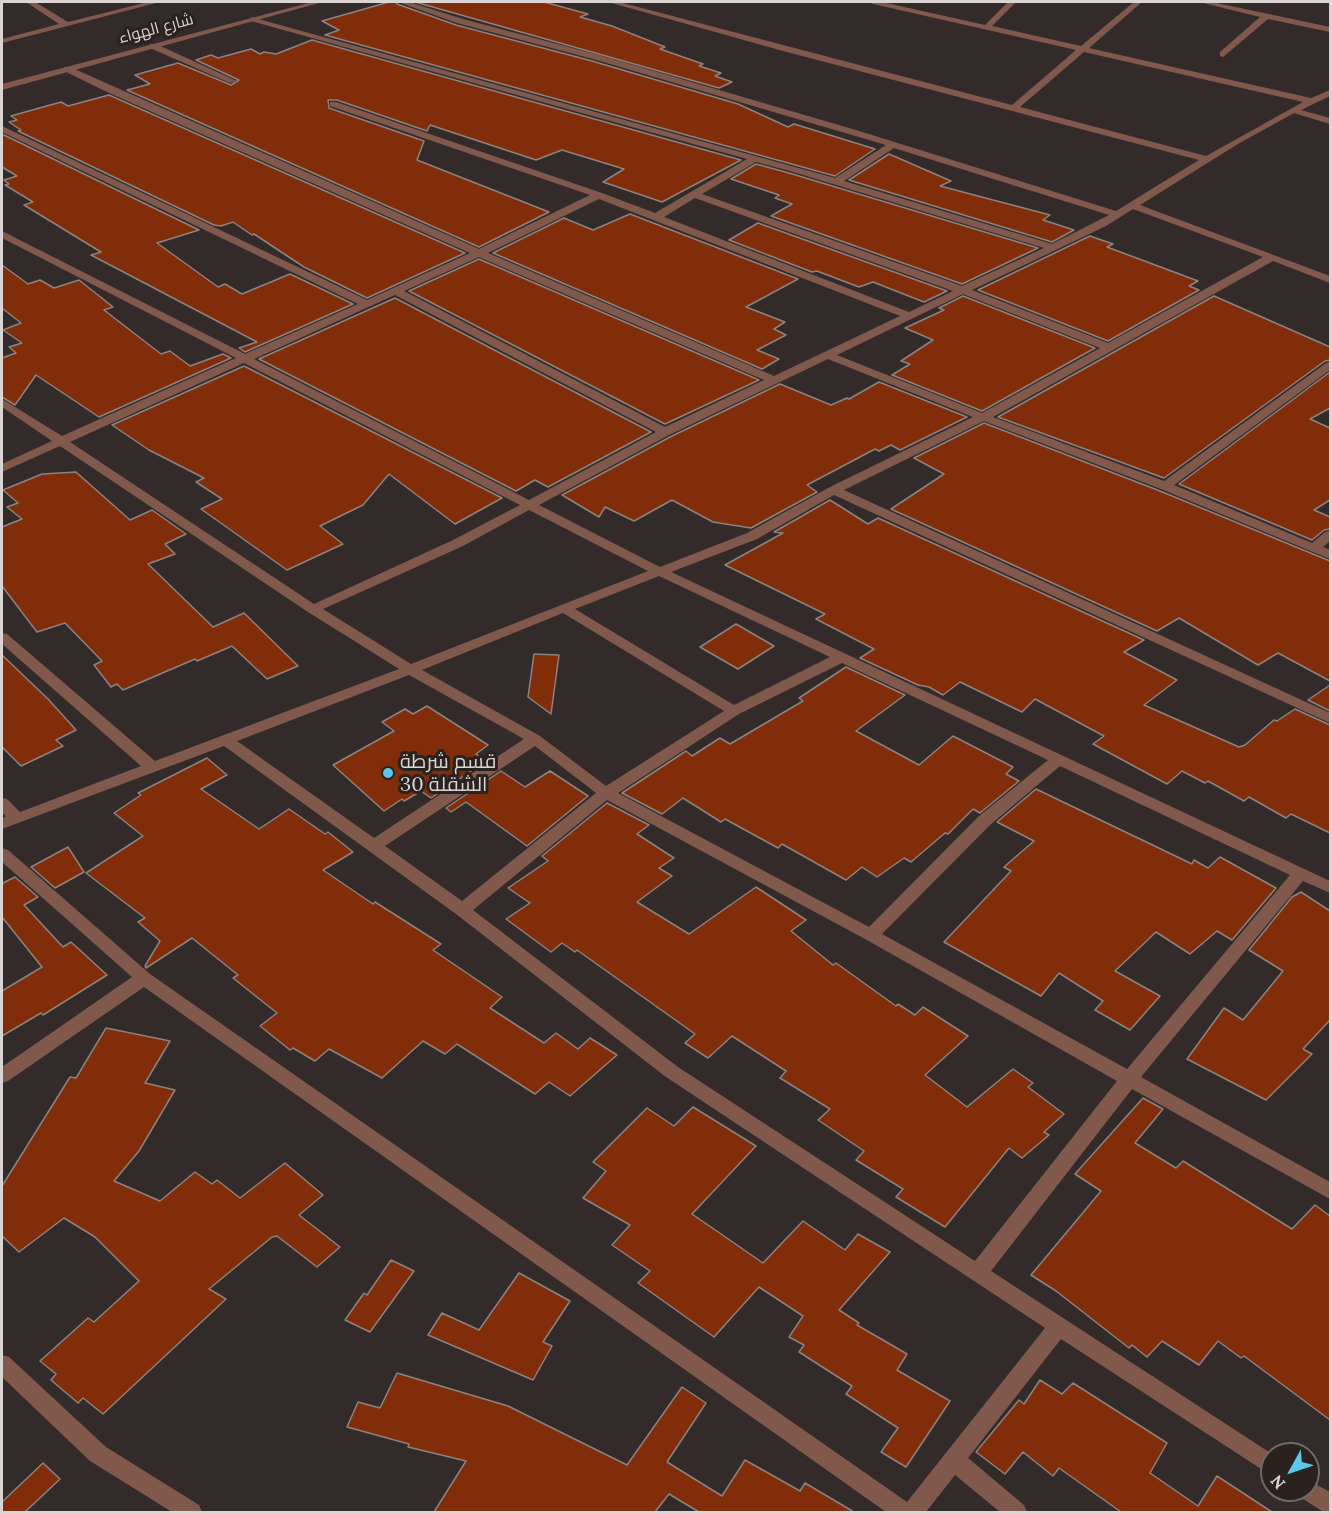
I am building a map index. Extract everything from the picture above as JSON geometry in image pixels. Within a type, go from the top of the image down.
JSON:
[{"type":"street","points":[[30,2],[67,25]]},
{"type":"street","points":[[2,41],[156,2]]},
{"type":"street","name":"شارع الهواء","points":[[2,87],[319,2]]},
{"type":"street","points":[[402,2],[460,21],[607,60],[894,144],[1118,215]]},
{"type":"street","points":[[612,2],[786,50],[1207,159]]},
{"type":"street","points":[[643,10],[653,2]]},
{"type":"street","points":[[873,2],[1085,48],[1311,101]]},
{"type":"street","points":[[987,27],[1012,2]]},
{"type":"street","points":[[1014,108],[1138,2]]},
{"type":"street","points":[[1203,2],[1330,30]]},
{"type":"street","points":[[1223,54],[1266,16]]},
{"type":"street","points":[[254,19],[836,182],[1052,247]]},
{"type":"street","points":[[153,46],[232,81]]},
{"type":"street","points":[[67,69],[479,253],[776,381]]},
{"type":"street","points":[[313,609],[418,562],[665,432],[776,381],[1118,215],[1207,159],[1293,110],[1330,93]]},
{"type":"street","points":[[333,104],[599,195],[911,316]]},
{"type":"street","points":[[1293,110],[1330,121]]},
{"type":"street","points":[[2,129],[365,303]]},
{"type":"street","points":[[836,182],[894,144]]},
{"type":"street","points":[[656,217],[754,159]]},
{"type":"street","points":[[694,194],[962,290],[1110,348]]},
{"type":"street","points":[[2,468],[479,253],[599,195]]},
{"type":"street","points":[[1133,206],[1330,280]]},
{"type":"street","points":[[2,234],[658,571],[1330,887]]},
{"type":"street","points":[[2,824],[410,670],[752,536],[834,490],[983,417],[1272,257]]},
{"type":"street","points":[[394,290],[665,432]]},
{"type":"street","points":[[828,355],[1165,486],[1330,555]]},
{"type":"street","points":[[1165,486],[1330,365]]},
{"type":"street","points":[[2,402],[313,609],[410,670],[535,739],[606,793],[871,934],[1330,1191]]},
{"type":"street","points":[[834,490],[1330,718]]},
{"type":"street","points":[[1314,548],[1330,535]]},
{"type":"street","points":[[564,608],[734,711]]},
{"type":"street","points":[[2,637],[151,766]]},
{"type":"street","points":[[462,910],[606,793],[734,711],[840,658]]},
{"type":"street","points":[[225,739],[462,910],[663,1066],[1260,1458]]},
{"type":"street","points":[[372,847],[535,739]]},
{"type":"street","points":[[871,934],[984,820],[1058,760]]},
{"type":"street","points":[[2,803],[17,818]]},
{"type":"street","points":[[2,854],[144,978],[903,1512]]},
{"type":"street","points":[[976,1273],[1130,1078],[1301,873]]},
{"type":"street","points":[[2,1076],[144,978]]},
{"type":"street","points":[[913,1512],[1058,1327]]},
{"type":"street","points":[[2,1364],[98,1454],[191,1512]]},
{"type":"street","points":[[954,1460],[1017,1512]]},
{"type":"building","points":[[396,2],[456,25],[592,61],[738,104],[788,127],[794,124],[875,149],[835,176],[325,35],[339,30],[322,21]]},
{"type":"building","points":[[415,2],[544,2],[588,14],[580,17],[612,26],[665,47],[660,49],[703,64],[699,66],[721,73],[715,76],[732,82],[719,88]]},
{"type":"building","points":[[312,40],[741,160],[662,202],[603,182],[624,169],[562,150],[536,160],[430,125],[427,131],[337,100],[328,100],[329,108],[424,141],[417,160],[549,212],[479,247],[127,90],[150,84],[135,75],[178,63],[231,85],[239,80],[196,60],[211,55],[218,58],[251,49],[260,54],[264,52],[276,54]]},
{"type":"building","points":[[109,95],[465,253],[367,298],[304,267],[233,222],[221,226],[214,225],[18,131],[21,130],[9,122],[17,120],[11,116],[61,102],[68,106]]},
{"type":"building","points":[[2,136],[199,230],[157,243],[218,287],[225,284],[242,294],[290,274],[353,304],[245,352],[239,348],[257,342],[91,255],[101,252],[24,205],[33,202],[5,185],[9,184],[4,180],[17,176],[2,167]]},
{"type":"building","points":[[889,154],[951,181],[940,186],[1050,215],[1043,220],[1074,230],[1052,242],[849,180]]},
{"type":"building","points":[[756,164],[1038,248],[962,284],[771,216],[792,204],[775,198],[779,195],[731,179]]},
{"type":"building","points":[[630,214],[798,279],[746,307],[785,322],[774,329],[786,335],[757,350],[779,359],[762,369],[493,253],[564,218],[593,230]]},
{"type":"building","points":[[758,223],[947,291],[924,302],[873,282],[859,287],[817,271],[812,272],[729,240]]},
{"type":"building","points":[[1090,236],[1113,244],[1107,247],[1198,281],[1189,286],[1199,290],[1108,341],[978,290]]},
{"type":"building","points":[[479,259],[759,380],[665,424],[409,291]]},
{"type":"building","points":[[2,265],[28,284],[40,280],[54,288],[79,280],[113,307],[104,310],[161,354],[170,351],[190,366],[223,354],[231,358],[99,417],[36,375],[15,405],[2,397],[2,358],[16,353],[9,347],[22,343],[3,330],[21,323],[2,308]]},
{"type":"building","points":[[963,296],[1095,348],[982,411],[892,375],[910,364],[901,361],[933,340],[905,328],[944,310],[939,308]]},
{"type":"building","points":[[1214,296],[1330,347],[1330,360],[1325,361],[1164,478],[998,417]]},
{"type":"building","points":[[395,298],[651,432],[548,487],[535,480],[516,491],[259,359]]},
{"type":"building","points":[[244,366],[502,498],[455,524],[389,474],[363,505],[320,526],[343,544],[287,570],[201,509],[222,499],[196,482],[204,478],[149,450],[112,425]]},
{"type":"building","points":[[1330,372],[1330,408],[1310,419],[1330,428],[1330,500],[1314,510],[1330,517],[1330,529],[1324,530],[1312,540],[1179,484]]},
{"type":"building","points":[[879,382],[967,417],[900,450],[891,445],[879,451],[875,449],[807,485],[817,492],[751,528],[713,522],[672,500],[634,521],[605,507],[599,517],[562,495],[670,437],[780,384],[831,405],[849,399]]},
{"type":"building","points":[[984,423],[1160,491],[1330,561],[1330,681],[1278,653],[1258,665],[1179,618],[1157,631],[891,509],[944,474],[914,458]]},
{"type":"building","points":[[76,472],[130,520],[152,510],[186,534],[165,544],[175,554],[148,564],[213,627],[244,613],[298,666],[267,679],[232,646],[123,690],[117,684],[111,687],[94,665],[102,661],[65,623],[37,632],[2,586],[2,527],[22,519],[7,507],[18,503],[3,490],[42,474]]},
{"type":"building","points":[[830,500],[868,524],[878,518],[1144,640],[1124,652],[1177,680],[1144,705],[1239,747],[1245,745],[1274,720],[1277,721],[1295,709],[1330,725],[1330,833],[1291,814],[1286,818],[1249,797],[1244,801],[1208,781],[1205,783],[1182,771],[1167,784],[1093,744],[1104,736],[1035,699],[1022,712],[960,682],[943,695],[929,687],[918,685],[860,658],[874,649],[816,619],[825,614],[725,565],[783,533],[774,532]]},
{"type":"building","points":[[736,624],[774,646],[738,669],[700,647]]},
{"type":"building","points":[[534,654],[559,655],[551,714],[528,697]]},
{"type":"building","points":[[2,655],[48,699],[76,730],[56,740],[63,746],[21,766],[2,747]]},
{"type":"building","points":[[846,667],[905,695],[856,731],[919,765],[953,736],[1013,767],[1006,774],[1019,781],[980,813],[973,809],[948,834],[945,833],[911,862],[904,858],[877,877],[862,867],[846,880],[782,844],[778,848],[725,819],[721,822],[683,798],[662,814],[622,793],[686,751],[692,756],[720,738],[730,744],[803,701],[799,698]]},
{"type":"building","points":[[1330,685],[1330,711],[1308,700]]},
{"type":"building","points":[[427,706],[488,745],[476,754],[486,761],[431,798],[421,791],[404,801],[402,799],[384,811],[333,765],[394,731],[382,722],[405,709],[413,714]]},
{"type":"building","points":[[207,758],[227,775],[201,789],[259,829],[289,809],[325,834],[328,832],[353,852],[323,870],[373,904],[375,902],[441,944],[433,950],[502,997],[490,1008],[544,1043],[556,1033],[578,1049],[590,1038],[617,1055],[570,1096],[549,1082],[535,1094],[457,1044],[445,1054],[423,1041],[382,1078],[329,1049],[315,1061],[293,1048],[290,1050],[260,1026],[277,1013],[233,978],[238,975],[192,938],[146,968],[145,966],[160,941],[138,922],[145,918],[86,873],[143,836],[114,813],[141,795],[138,793]]},
{"type":"building","points":[[501,771],[525,787],[550,771],[588,796],[527,846],[466,802],[451,812],[446,808]]},
{"type":"building","points":[[1036,789],[1192,864],[1194,860],[1208,868],[1220,857],[1276,888],[1232,940],[1217,931],[1190,954],[1156,932],[1115,971],[1160,996],[1130,1030],[1095,1010],[1103,1001],[1059,973],[1041,996],[944,942],[1011,871],[1004,867],[1034,841],[997,822]]},
{"type":"building","points":[[607,803],[649,825],[637,834],[674,858],[659,868],[672,876],[637,902],[689,934],[756,887],[806,920],[791,931],[833,965],[836,963],[896,1006],[898,1004],[915,1015],[923,1007],[968,1036],[925,1075],[967,1107],[1013,1069],[1033,1083],[1028,1087],[1064,1114],[1044,1132],[1049,1135],[1022,1158],[1009,1148],[945,1227],[896,1197],[903,1189],[856,1160],[864,1151],[818,1120],[830,1109],[780,1078],[786,1071],[732,1036],[708,1058],[685,1043],[695,1034],[577,950],[575,952],[562,943],[551,952],[506,919],[530,903],[508,888],[548,861],[542,856]]},
{"type":"building","points":[[68,847],[84,872],[55,888],[31,867]]},
{"type":"building","points":[[15,877],[38,897],[24,905],[63,947],[71,942],[107,975],[43,1015],[41,1013],[2,1036],[2,991],[42,967],[2,917],[2,881],[3,883]]},
{"type":"building","points":[[1301,892],[1330,911],[1330,1020],[1303,1049],[1312,1054],[1266,1100],[1187,1059],[1224,1008],[1243,1020],[1283,971],[1249,950],[1292,897]]},
{"type":"building","points":[[106,1028],[170,1041],[145,1083],[175,1090],[139,1151],[114,1181],[160,1201],[195,1172],[212,1184],[217,1180],[240,1198],[285,1163],[323,1195],[299,1215],[340,1247],[317,1267],[277,1236],[272,1237],[209,1289],[226,1299],[103,1414],[83,1398],[78,1403],[51,1380],[56,1374],[40,1361],[88,1318],[94,1322],[139,1281],[95,1237],[64,1218],[19,1252],[2,1236],[2,1186],[70,1077],[76,1078]]},
{"type":"building","points":[[1143,1098],[1163,1109],[1135,1143],[1176,1168],[1183,1161],[1292,1229],[1315,1205],[1330,1216],[1330,1420],[1244,1356],[1241,1358],[1218,1341],[1199,1365],[1162,1341],[1147,1357],[1132,1345],[1129,1348],[1056,1291],[1031,1275],[1101,1191],[1075,1174]]},
{"type":"building","points":[[693,1107],[756,1146],[692,1214],[763,1263],[803,1221],[845,1250],[858,1234],[890,1252],[839,1310],[859,1323],[857,1325],[907,1354],[897,1370],[950,1401],[906,1467],[881,1452],[898,1428],[846,1394],[852,1386],[799,1352],[804,1345],[789,1337],[803,1316],[759,1287],[714,1337],[638,1283],[650,1271],[612,1245],[630,1225],[583,1198],[606,1171],[593,1162],[647,1108],[674,1126]]},
{"type":"building","points":[[391,1260],[414,1271],[370,1332],[345,1320],[364,1293],[367,1295]]},
{"type":"building","points":[[519,1273],[570,1301],[543,1342],[552,1346],[533,1380],[428,1335],[442,1313],[479,1330]]},
{"type":"building","points":[[397,1373],[508,1406],[627,1465],[682,1387],[706,1403],[667,1462],[722,1496],[745,1460],[800,1491],[805,1483],[854,1512],[699,1512],[669,1494],[655,1512],[434,1512],[466,1461],[408,1447],[409,1444],[347,1427],[358,1402],[380,1408]]},
{"type":"building","points":[[1040,1380],[1062,1394],[1073,1383],[1167,1443],[1150,1473],[1198,1506],[1217,1476],[1272,1512],[1121,1512],[1059,1468],[1053,1476],[1023,1452],[1005,1474],[976,1452],[1019,1400],[1024,1404]]},
{"type":"building","points":[[43,1463],[60,1479],[25,1512],[2,1512],[2,1502]]},
{"type":"place","name":"قسم شرطة الشقلة 30","points":[[388,773]]}]
